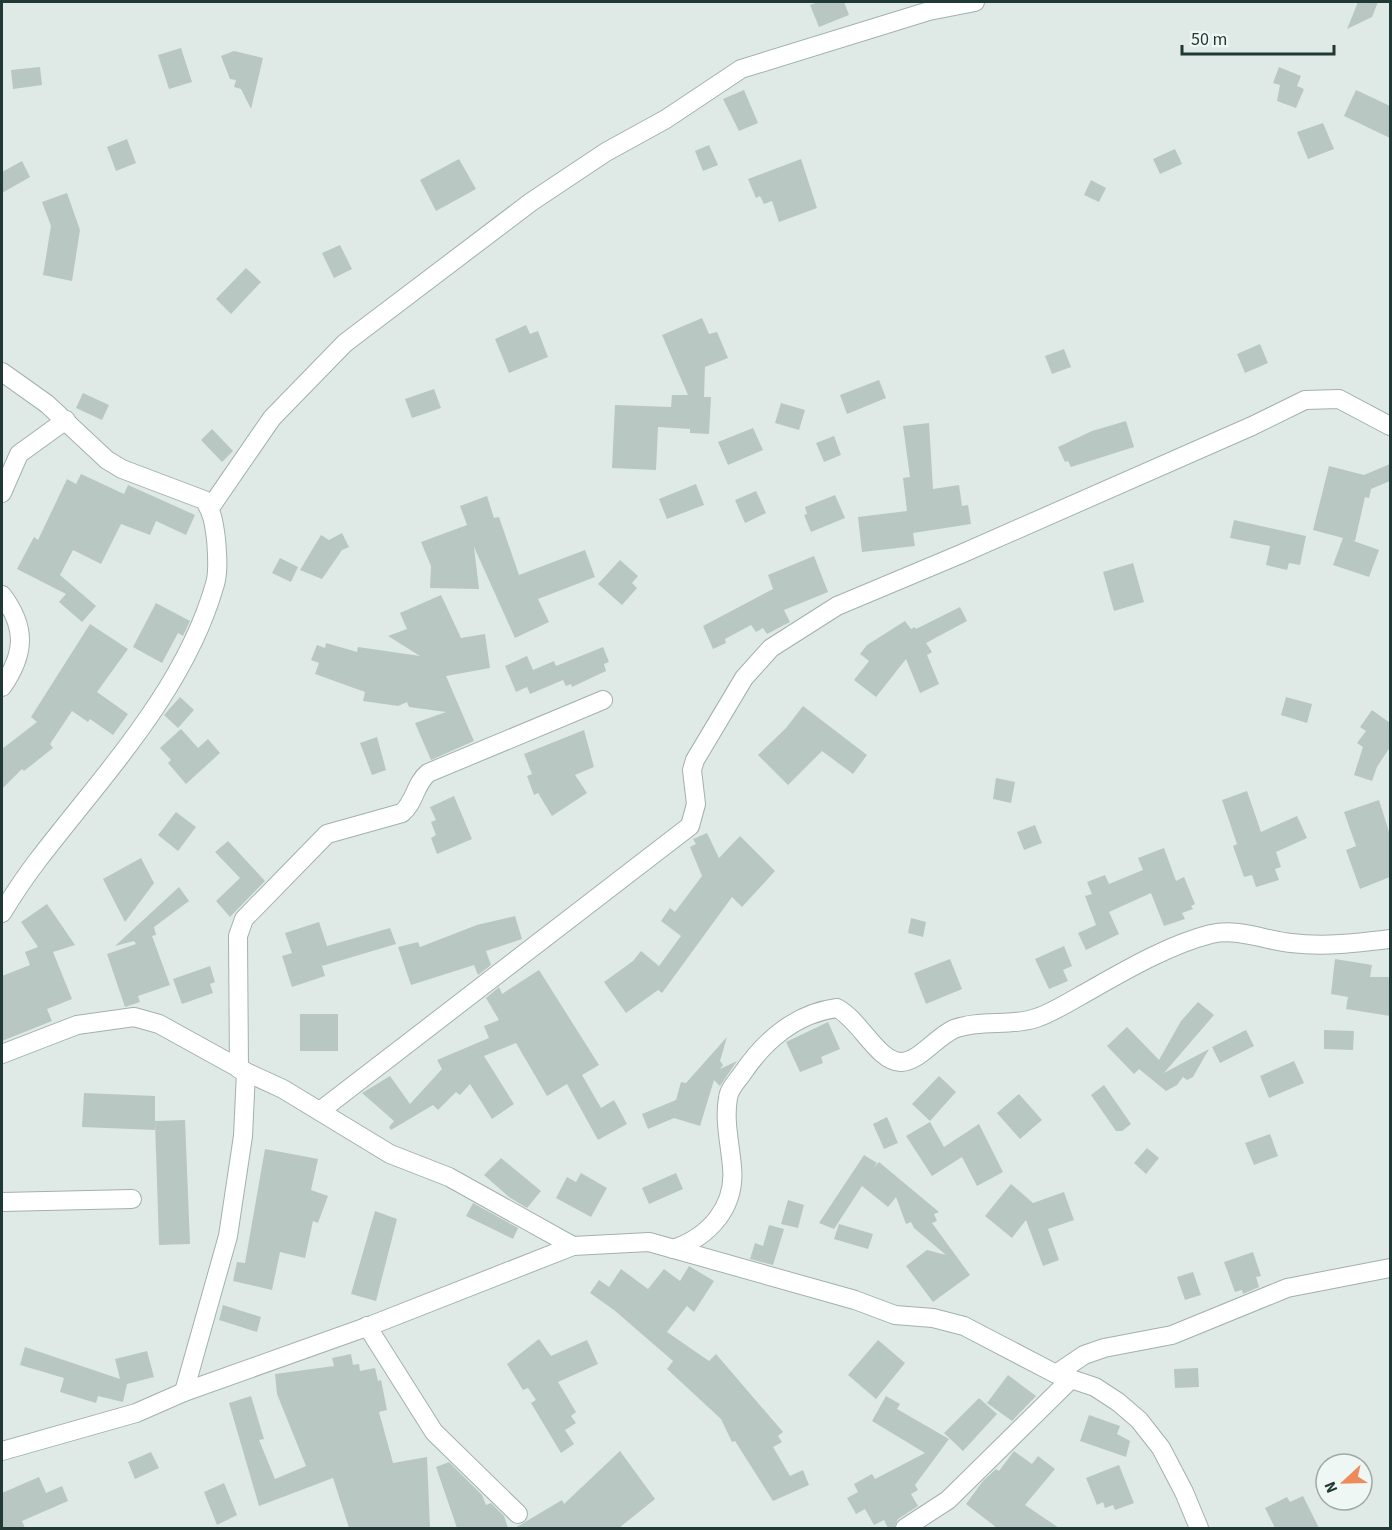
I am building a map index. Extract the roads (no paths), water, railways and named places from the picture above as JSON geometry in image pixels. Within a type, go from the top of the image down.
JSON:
[{"type":"street","points":[[210,508],[272,418],[345,343],[531,202],[597,159],[666,119],[741,69],[929,11],[975,2]]},
{"type":"street","points":[[2,372],[66,420],[106,460],[132,473],[197,496],[210,508],[215,536],[215,582],[192,645],[154,708],[105,776],[36,862],[2,913]]},
{"type":"street","points":[[320,1111],[690,826],[696,804],[692,770],[695,760],[744,678],[771,648],[794,633],[837,606],[1166,464],[1305,400],[1339,399],[1390,426]]},
{"type":"street","points":[[2,493],[19,453],[66,420]]},
{"type":"street","points":[[2,595],[13,610],[20,632],[19,653],[2,687]]},
{"type":"street","points":[[184,1392],[228,1236],[243,1136],[238,936],[244,919],[317,842],[339,828],[402,813],[407,809],[418,783],[428,773],[603,700]]},
{"type":"street","points":[[673,1249],[693,1242],[709,1230],[723,1210],[731,1189],[732,1169],[726,1115],[728,1094],[754,1056],[773,1038],[803,1016],[837,1008],[854,1019],[882,1054],[894,1061],[903,1062],[914,1058],[941,1036],[957,1028],[1038,1017],[1114,977],[1212,934],[1252,934],[1289,942],[1332,946],[1390,939]]},
{"type":"street","points":[[2,1054],[77,1025],[134,1017],[159,1024],[283,1089],[390,1154],[449,1177],[573,1246]]},
{"type":"street","points":[[2,1202],[132,1199]]},
{"type":"street","points":[[2,1451],[136,1413],[184,1392],[367,1326],[573,1246],[649,1242],[855,1300],[895,1315],[933,1318],[964,1326],[1063,1376],[1095,1387],[1139,1420],[1161,1448],[1184,1492],[1199,1528]]},
{"type":"street","points":[[905,1528],[948,1500],[1084,1355],[1104,1348],[1172,1335],[1287,1288],[1390,1268]]},
{"type":"street","points":[[367,1326],[434,1432],[518,1514]]}]
